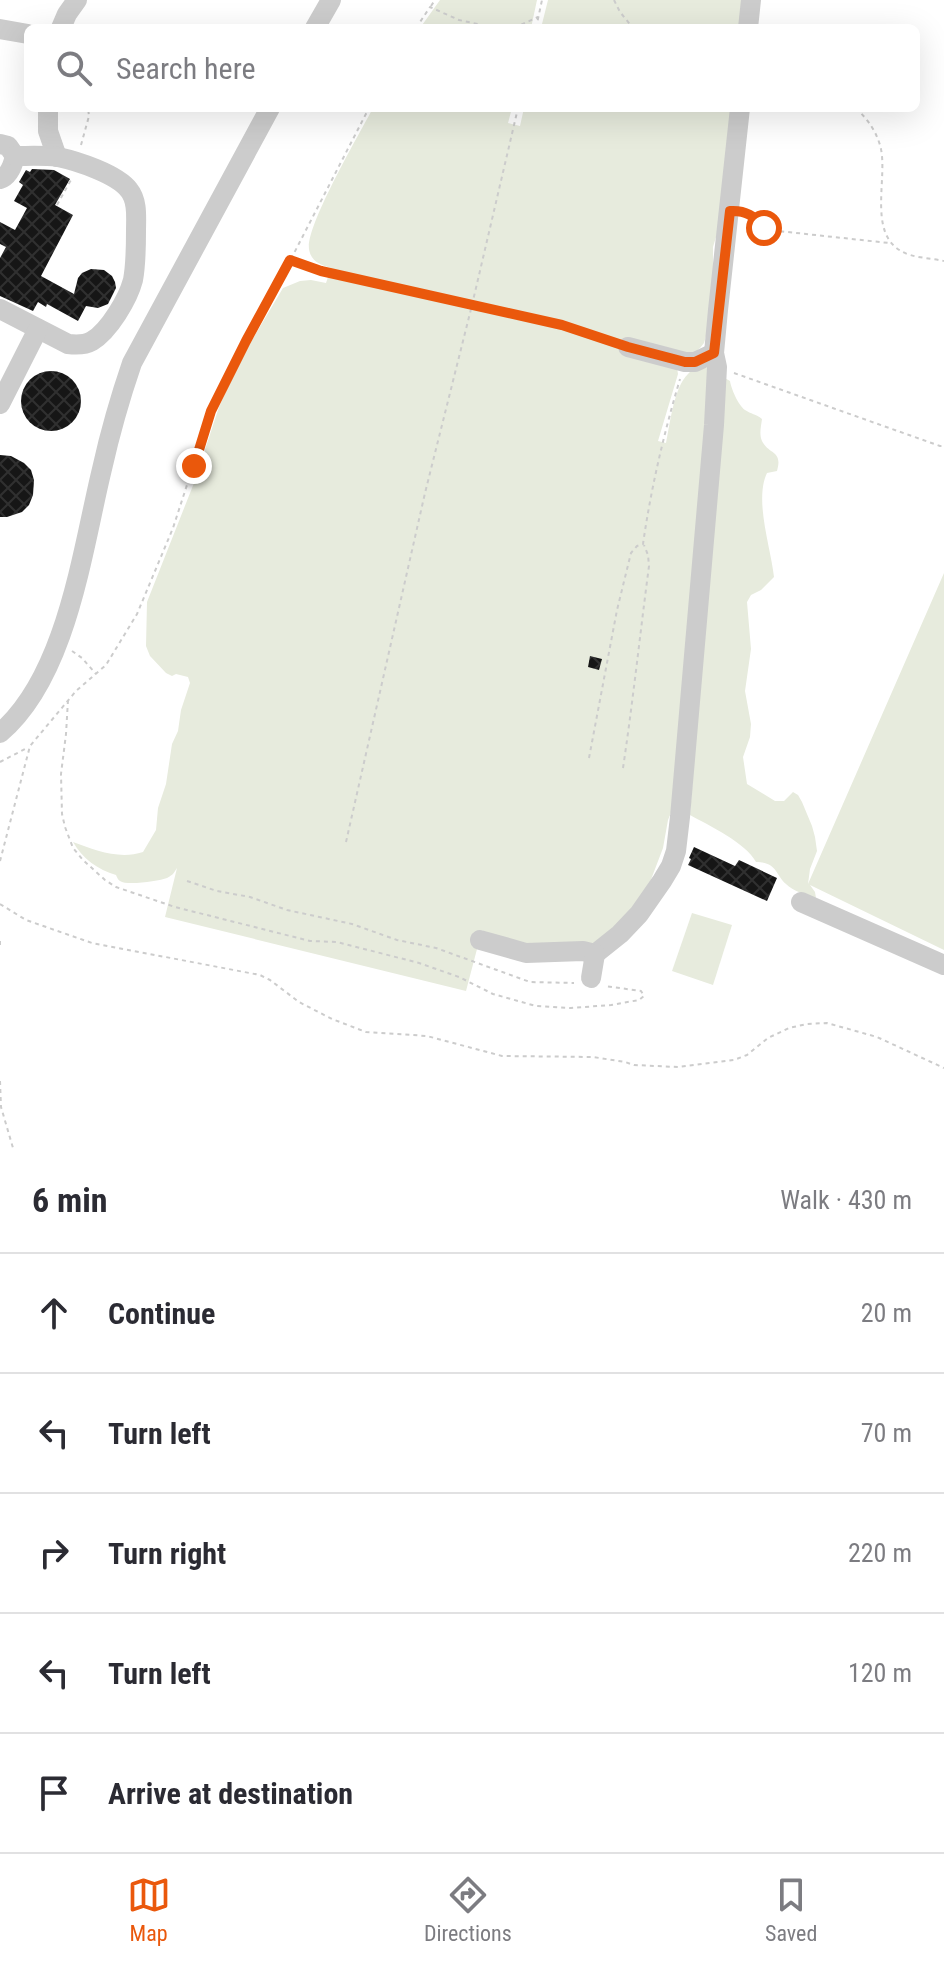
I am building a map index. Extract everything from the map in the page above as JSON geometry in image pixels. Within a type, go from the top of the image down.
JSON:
[{"type":"lane","points":[[63,24],[77,0]]},
{"type":"lane","points":[[317,24],[331,0]]},
{"type":"lane","points":[[748,24],[751,0]]},
{"type":"lane","points":[[0,29],[24,33]]},
{"type":"lane","points":[[48,112],[48,131],[57,157]]},
{"type":"lane","points":[[0,733],[31,699],[57,644],[74,589],[119,402],[132,363],[268,112]]},
{"type":"lane","points":[[591,978],[595,954],[639,914],[671,866],[677,844],[740,112]]},
{"type":"lane","points":[[0,179],[9,171],[7,150],[57,157],[107,173],[123,183],[130,191],[136,210],[132,283],[121,308],[94,340],[78,345],[68,344],[0,309]]},
{"type":"lane","points":[[0,404],[38,329]]},
{"type":"lane","points":[[628,347],[685,362],[716,360]]},
{"type":"lane","points":[[801,902],[944,965]]},
{"type":"lane","points":[[480,940],[526,953],[583,951],[595,954]]},
{"type":"path","points":[[419,24],[435,0]]},
{"type":"path","points":[[537,24],[542,0]]},
{"type":"path","points":[[614,0],[629,24]]},
{"type":"path","points":[[430,7],[459,20],[478,24]]},
{"type":"path","points":[[523,24],[539,17]]},
{"type":"path","points":[[0,762],[30,746],[68,700],[106,665],[137,614],[173,528],[211,411],[367,112]]},
{"type":"path","points":[[346,842],[425,493],[517,112]]},
{"type":"path","points":[[860,112],[870,122],[881,147],[883,229],[902,253],[944,261]]},
{"type":"path","points":[[730,211],[739,210],[752,215],[769,230],[892,243]]},
{"type":"path","points":[[290,260],[321,271],[562,325],[628,347]]},
{"type":"path","points":[[716,360],[944,446]]},
{"type":"path","points":[[623,768],[649,566],[643,544],[647,513],[664,434],[685,362]]},
{"type":"path","points":[[589,758],[631,553],[643,544]]},
{"type":"path","points":[[57,644],[82,658],[96,674]]},
{"type":"path","points":[[68,700],[61,774],[65,827],[73,848],[83,860],[116,887],[175,907],[310,941],[337,942],[419,963],[459,977],[493,994],[536,1006],[597,1006],[639,1000],[644,996],[641,991],[604,986],[591,978],[576,983],[530,982],[436,948],[397,940],[352,924],[287,910],[187,881]]},
{"type":"path","points":[[0,861],[30,746]]},
{"type":"path","points":[[0,904],[26,920],[92,943],[260,975],[299,1002],[366,1032],[427,1036],[502,1056],[593,1057],[634,1065],[678,1067],[734,1060],[789,1028],[827,1023],[877,1037],[944,1068]]},
{"type":"path","points":[[0,1081],[1,1107],[13,1148]]},
{"type":"shaded area","points":[[440,0],[537,0],[532,24],[423,24]]},
{"type":"shaded area","points":[[548,0],[745,0],[742,24],[542,24]]},
{"type":"shaded area","points":[[371,112],[511,112],[508,123],[520,126],[523,112],[734,112],[719,227],[713,247],[707,333],[700,348],[677,368],[678,374],[658,441],[666,443],[673,406],[683,380],[692,371],[706,367],[711,375],[677,798],[668,820],[663,848],[647,890],[631,917],[600,941],[530,950],[486,937],[482,930],[466,991],[165,917],[177,868],[172,875],[163,879],[129,883],[119,881],[116,875],[91,863],[73,842],[107,853],[134,854],[143,852],[156,830],[172,744],[190,683],[188,677],[166,673],[150,656],[146,646],[147,602],[194,483],[219,407],[242,357],[283,288],[300,281],[326,283],[331,268],[314,260],[309,249],[310,237],[346,157]]},
{"type":"shaded area","points":[[723,377],[730,381],[742,408],[762,419],[762,441],[778,459],[777,471],[767,473],[762,497],[774,577],[751,595],[747,602],[751,649],[745,691],[751,724],[743,757],[747,784],[775,801],[784,801],[793,792],[798,795],[812,826],[817,851],[808,884],[944,573],[944,950],[810,885],[816,898],[796,891],[772,866],[756,862],[736,842],[690,815]]},
{"type":"shaded area","points":[[692,913],[732,925],[713,985],[672,971]]},
{"type":"building","points":[[32,169],[54,170],[70,179],[55,205],[73,215],[41,276],[74,294],[78,278],[91,269],[104,270],[115,282],[116,288],[108,304],[98,308],[86,306],[78,321],[47,304],[46,307],[38,302],[33,311],[0,296],[0,258],[6,247],[0,244],[0,222],[15,230],[27,208],[14,201],[23,185],[19,182],[26,170],[30,172]]},
{"type":"building","points":[[51,371],[62,373],[72,380],[79,390],[79,412],[72,422],[62,429],[51,431],[40,429],[30,422],[23,412],[21,401],[23,390],[30,380],[40,373]]},
{"type":"building","points":[[0,455],[11,456],[24,463],[31,470],[34,480],[29,505],[22,512],[7,517],[0,517]]},
{"type":"building","points":[[590,656],[602,659],[599,670],[588,667]]},
{"type":"building","points":[[694,847],[735,866],[739,860],[777,878],[767,901],[688,865]]},
{"type":"route","points":[[194,466],[211,411],[290,260],[321,271],[562,325],[660,357],[695,362],[714,353],[730,211],[739,210],[752,215],[764,228]]}]
